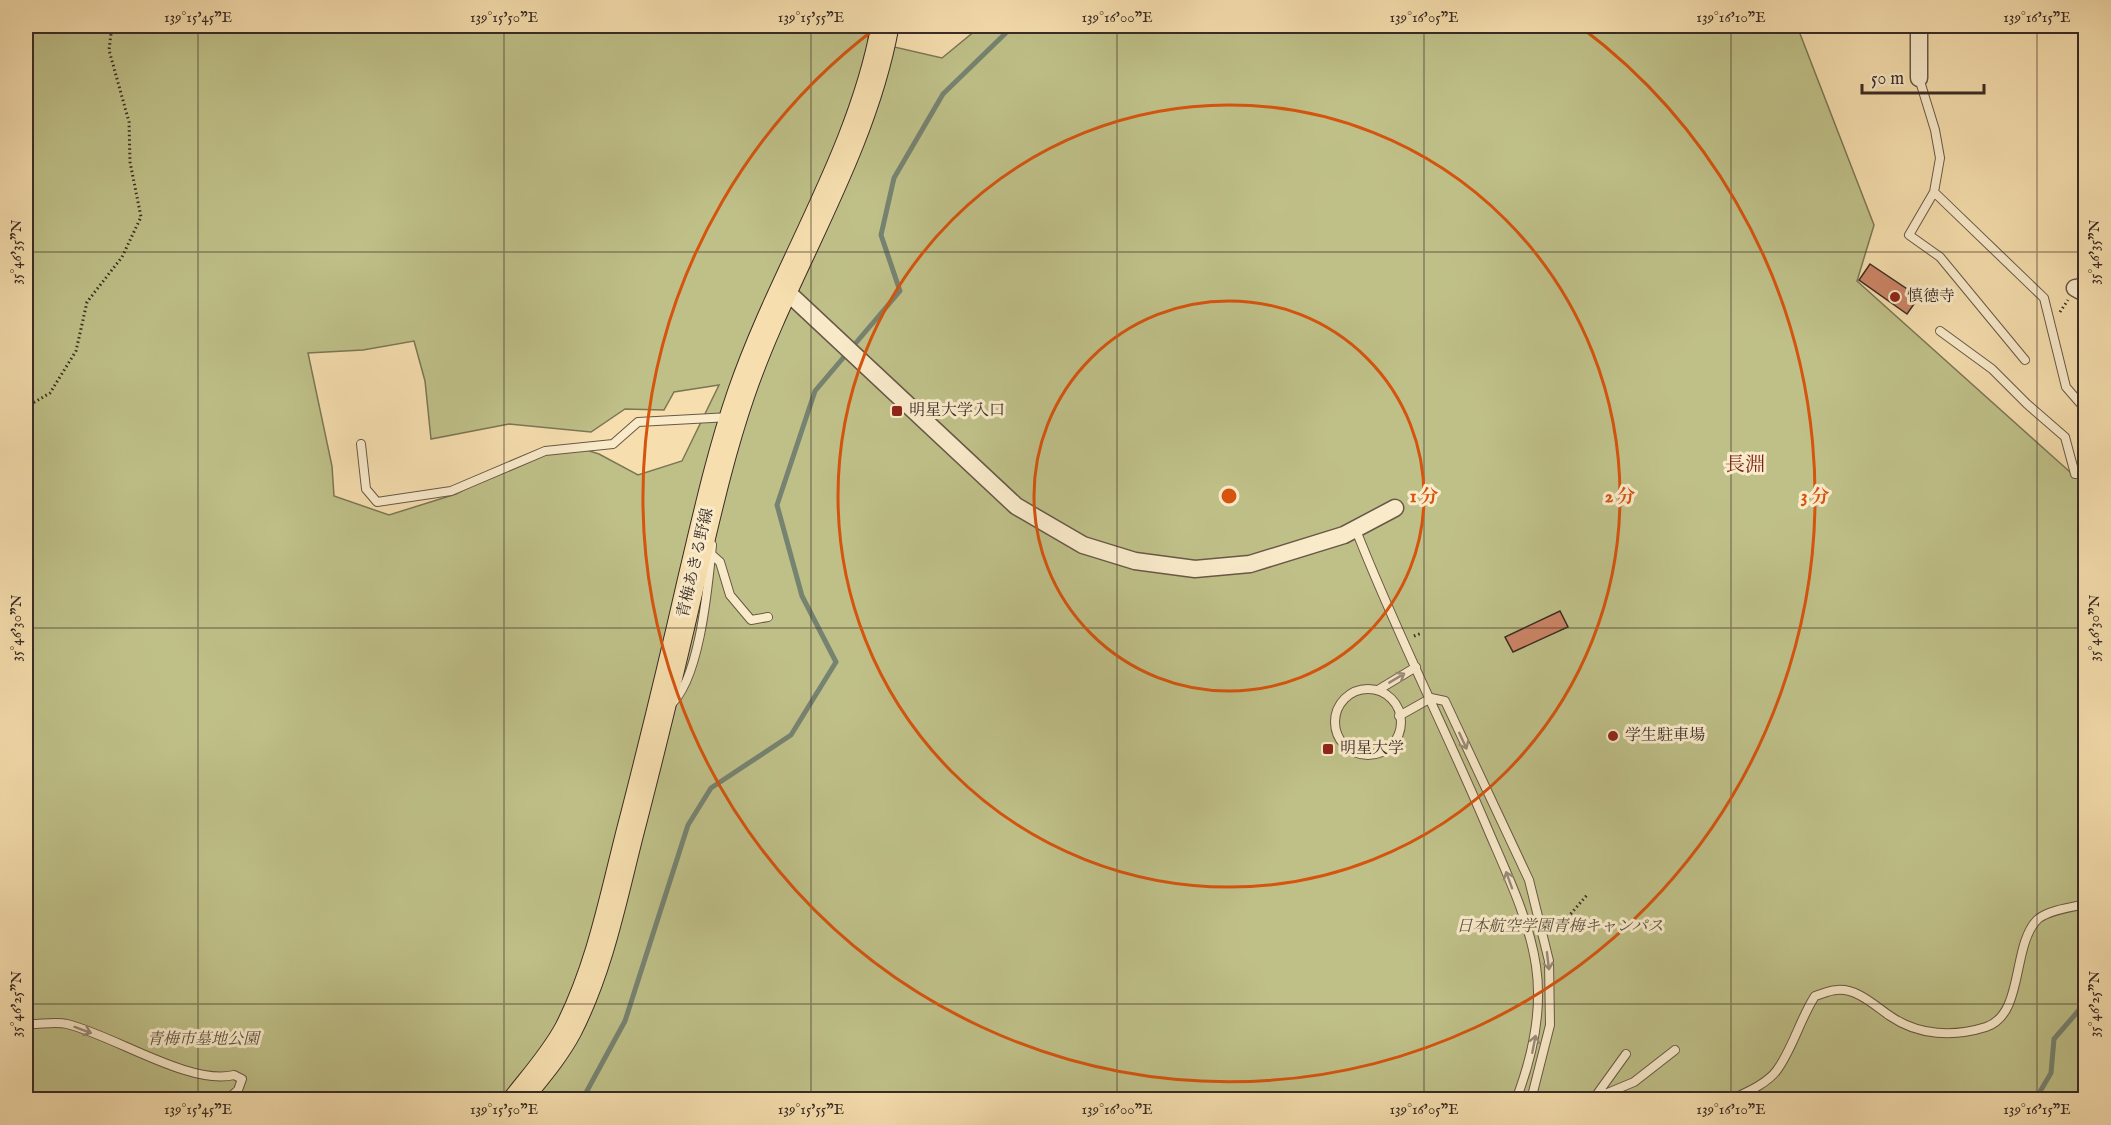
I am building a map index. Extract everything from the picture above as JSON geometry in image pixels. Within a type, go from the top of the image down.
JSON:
[{"type":"main road","name":"青梅あきる野線","points":[[517,1100],[549,1060],[566,1033],[593,970],[713,522],[734,417],[784,289],[863,111],[877,70],[885,26]]},
{"type":"street","points":[[1918,26],[1919,78]]},
{"type":"street","points":[[784,289],[1016,506],[1083,545],[1135,561],[1195,569],[1250,564],[1356,530],[1395,508]]},
{"type":"lane","points":[[1919,78],[1935,130],[1940,158],[1934,192],[1909,236],[1940,257],[2025,360]]},
{"type":"lane","points":[[1934,192],[2044,298],[2066,387],[2085,410]]},
{"type":"lane","points":[[2080,291],[2085,274]]},
{"type":"lane","points":[[1940,331],[1992,369],[2027,405],[2065,437],[2075,474],[2085,474]]},
{"type":"lane","points":[[362,444],[366,489],[377,502],[451,491],[545,450],[614,444],[638,422],[734,417]]},
{"type":"lane","points":[[660,713],[678,699],[693,666],[705,603],[713,522]]},
{"type":"lane","points":[[1356,530],[1431,698],[1503,865],[1528,935],[1536,967],[1536,1033],[1530,1065],[1517,1098],[1530,1100],[1550,1025],[1549,961],[1528,880],[1445,701],[1431,698],[1399,717]]},
{"type":"lane","points":[[711,554],[720,562],[730,595],[751,620],[768,617]]},
{"type":"lane","points":[[1378,690],[1416,667]]},
{"type":"lane","points":[[1363,688],[1378,690],[1395,701],[1399,717],[1400,736],[1388,750],[1369,756],[1353,751],[1340,740],[1335,719],[1339,704],[1363,688]]},
{"type":"lane","points":[[1730,1100],[1751,1090],[1776,1072],[1804,1013],[1815,996],[1839,989],[1864,997],[1892,1018],[1920,1029],[1952,1035],[1989,1026],[2005,1015],[2027,936],[2038,919],[2085,904]]},
{"type":"lane","points":[[26,1024],[65,1024],[121,1043],[174,1067],[225,1077],[234,1074],[242,1079],[238,1090],[227,1100]]},
{"type":"lane","points":[[1593,1099],[1634,1082],[1675,1050]]},
{"type":"lane","points":[[1593,1099],[1626,1054]]},
{"type":"lane","points":[[1308,1100],[1313,1100]]},
{"type":"path","points":[[26,407],[50,393],[76,351],[87,302],[122,257],[141,217],[130,162],[129,122],[109,50],[112,26]]},
{"type":"path","points":[[2051,326],[2080,291]]},
{"type":"path","points":[[1556,931],[1587,895]]},
{"type":"green space","points":[[26,26],[868,26],[868,41],[942,58],[981,26],[1797,26],[1874,225],[1857,281],[2070,472],[2085,480],[2085,1099],[26,1099]],"holes":[[[414,341],[425,381],[431,439],[509,424],[591,432],[625,409],[664,410],[674,392],[719,385],[682,461],[638,475],[599,454],[577,447],[522,459],[456,494],[389,515],[334,496],[332,466],[308,353],[363,350]]]},
{"type":"building","points":[[1870,264],[1919,297],[1907,314],[1859,280]]},
{"type":"building","points":[[1560,611],[1568,627],[1513,652],[1505,637]]},
{"type":"waterway","points":[[582,1100],[625,1021],[688,825],[711,788],[791,735],[836,662],[802,596],[777,505],[815,391],[900,291],[881,235],[894,178],[943,94],[1013,26]]},
{"type":"waterway","points":[[2035,1100],[2051,1073],[2054,1039],[2086,1002]]},
{"type":"place","name":"慎徳寺","points":[[1895,297]]},
{"type":"place","name":"明星大学入口","points":[[897,411]]},
{"type":"place","name":"学生駐車場","points":[[1613,736]]},
{"type":"place","name":"明星大学","points":[[1328,749]]},
{"type":"district","name":"長淵","points":[[1745,465]]},
{"type":"park label","name":"日本航空学園青梅キャンパス","points":[[1560,927]]},
{"type":"park label","name":"青梅市墓地公園","points":[[203,1040]]}]
